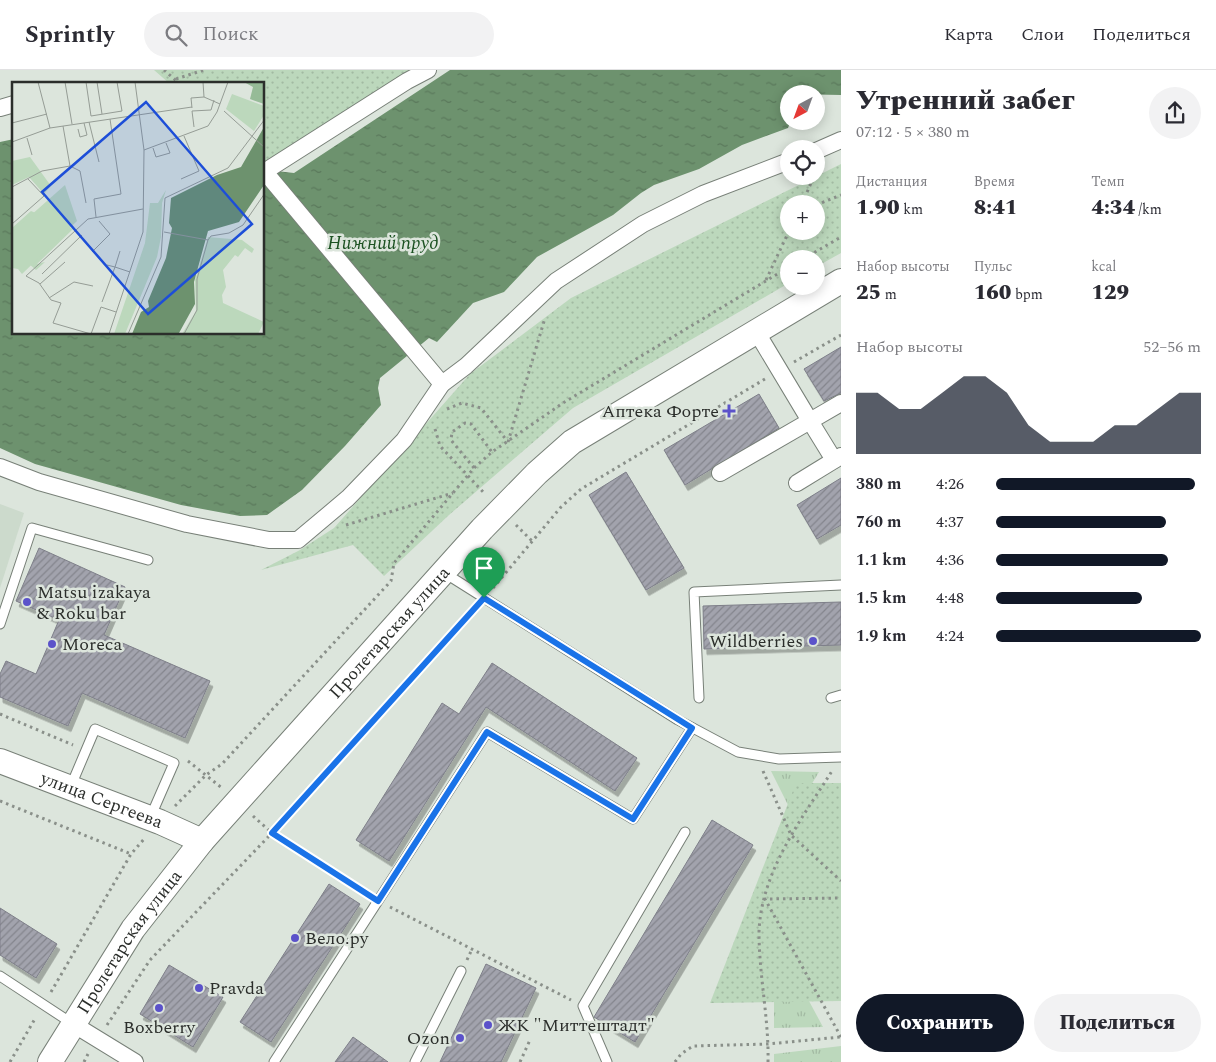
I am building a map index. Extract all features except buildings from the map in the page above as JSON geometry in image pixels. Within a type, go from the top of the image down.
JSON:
[{"type":"main road","name":"Пролетарская улица","points":[[50,1062],[133,929],[202,841],[443,572],[531,479],[572,442],[841,281]]},
{"type":"main road","name":"улица Сергеева","points":[[0,761],[155,820],[202,841]]},
{"type":"street","points":[[265,171],[406,81],[428,70]]},
{"type":"street","points":[[825,146],[841,140]]},
{"type":"street","points":[[0,467],[39,482],[187,524],[269,540],[298,540],[348,498],[404,440],[442,384],[466,366],[556,281],[643,224],[704,194],[780,164]]},
{"type":"street","points":[[265,173],[442,384]]},
{"type":"street","points":[[756,331],[810,420],[838,458],[797,484]]},
{"type":"street","points":[[720,473],[841,403]]},
{"type":"street","points":[[73,1024],[135,1062]]},
{"type":"lane","points":[[0,624],[32,528],[148,560]]},
{"type":"lane","points":[[443,572],[692,728],[738,752],[779,760],[841,757]]},
{"type":"lane","points":[[699,698],[694,592],[841,585]]},
{"type":"lane","points":[[831,698],[841,695]]},
{"type":"lane","points":[[274,1062],[487,732],[633,819],[692,728]]},
{"type":"lane","points":[[70,788],[95,729],[174,763],[155,820]]},
{"type":"lane","points":[[607,1062],[583,1006],[685,832]]},
{"type":"lane","points":[[415,1062],[461,971]]},
{"type":"lane","points":[[0,976],[73,1024]]},
{"type":"path","points":[[164,70],[178,82]]},
{"type":"path","points":[[176,79],[204,70]]},
{"type":"path","points":[[825,202],[841,196]]},
{"type":"path","points":[[819,250],[841,237]]},
{"type":"path","points":[[766,281],[785,240]]},
{"type":"path","points":[[10,1062],[131,854],[155,820],[206,775],[222,764],[390,581],[394,563],[474,468],[492,452],[563,403],[780,272]]},
{"type":"path","points":[[508,442],[556,281]]},
{"type":"path","points":[[84,1062],[150,960],[272,833],[484,598],[561,508],[581,489],[841,334]]},
{"type":"path","points":[[442,416],[446,410],[462,403],[481,408],[508,442]]},
{"type":"path","points":[[438,423],[434,430],[440,446],[466,477]]},
{"type":"path","points":[[474,468],[451,440],[452,432],[465,423],[471,424],[492,452]]},
{"type":"path","points":[[344,526],[453,493]]},
{"type":"path","points":[[756,756],[791,835],[841,880]]},
{"type":"path","points":[[768,1062],[759,932],[765,899],[776,859],[841,757]]},
{"type":"path","points":[[0,801],[131,854]]},
{"type":"path","points":[[272,833],[378,901],[583,1006]]},
{"type":"path","points":[[765,899],[841,898]]},
{"type":"path","points":[[674,1062],[692,1046],[768,1044],[841,1037],[765,899]]},
{"type":"path","points":[[520,1062],[530,1040]]},
{"type":"shaded area","points":[[0,504],[24,513],[0,588]]},
{"type":"green space","points":[[154,70],[433,70],[265,177],[265,82],[168,82]]},
{"type":"green space","points":[[841,164],[841,253],[825,262],[825,250],[780,250],[780,288],[573,408],[449,515],[384,576],[353,545],[261,570],[300,550],[334,528],[470,374],[571,298],[799,185],[825,185],[825,172]]},
{"type":"green space","points":[[771,771],[819,772],[793,815]]},
{"type":"green space","points":[[796,783],[841,783],[841,1001],[710,1003]]},
{"type":"green space","points":[[774,936],[823,1027],[774,1028]]},
{"type":"green space","points":[[841,1046],[841,1062],[774,1062],[774,1054]]},
{"type":"water","name":"Нижний пруд","points":[[450,70],[841,70],[841,95],[825,95],[825,85],[780,85],[780,130],[783,130],[742,145],[699,169],[654,185],[613,215],[537,257],[504,292],[473,303],[437,342],[429,338],[380,378],[378,388],[381,405],[345,446],[302,490],[267,515],[240,516],[181,505],[35,464],[0,448],[0,142],[12,139],[12,335],[265,335],[265,181],[276,171],[294,173]]},
{"type":"place","name":"Аптека Форте","points":[[729,411]]},
{"type":"place","name":"Matsu izakaya & Roku bar","points":[[27,602]]},
{"type":"place","name":"Wildberries","points":[[813,641]]},
{"type":"place","name":"Moreca","points":[[52,644]]},
{"type":"place","name":"Вело.ру","points":[[295,938]]},
{"type":"place","name":"Pravda","points":[[199,988]]},
{"type":"place","name":"Boxberry","points":[[159,1008]]},
{"type":"place","name":"ЖК \"Миттештадт\"","points":[[488,1025]]},
{"type":"place","name":"Ozon","points":[[460,1038]]},
{"type":"route","points":[[484,598],[692,728],[633,819],[487,732],[378,901],[272,833],[484,598]]}]
